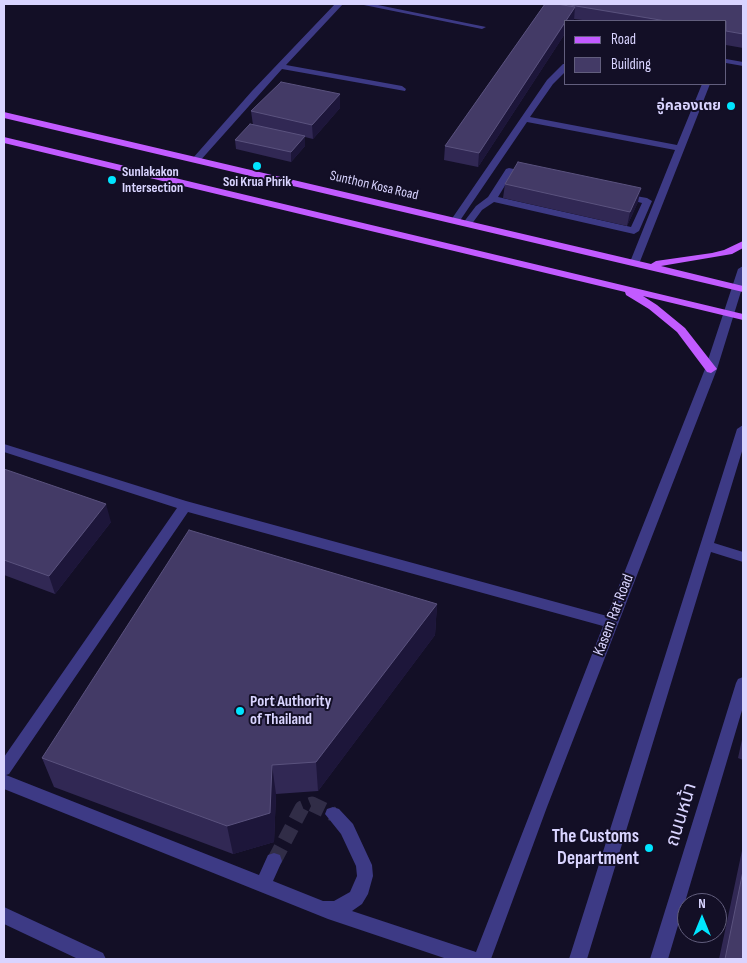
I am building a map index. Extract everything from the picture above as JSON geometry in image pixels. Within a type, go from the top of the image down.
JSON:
[{"type":"main road","name":"Sunthon Kosa Road","points":[[4,115],[740,288]]},
{"type":"main road","points":[[4,140],[743,317]]},
{"type":"main road","points":[[646,265],[695,260],[728,252],[743,244]]},
{"type":"main road","points":[[618,286],[653,307],[681,330],[711,369]]},
{"type":"street","points":[[196,160],[339,4]]},
{"type":"street","points":[[363,4],[482,27]]},
{"type":"street","points":[[727,61],[743,64]]},
{"type":"street","points":[[281,66],[402,89]]},
{"type":"street","points":[[456,220],[550,82],[564,68]]},
{"type":"street","points":[[634,262],[706,85]]},
{"type":"street","points":[[524,119],[679,148]]},
{"type":"street","points":[[468,223],[479,208],[492,199],[509,171],[537,177]]},
{"type":"street","points":[[492,199],[634,230],[647,200],[610,193]]},
{"type":"street","name":"Kasem Rat Road","points":[[482,959],[711,369],[729,314],[740,288],[743,269]]},
{"type":"street","points":[[578,959],[743,429]]},
{"type":"street","points":[[4,448],[186,506],[611,623]]},
{"type":"street","points":[[4,769],[186,506]]},
{"type":"street","points":[[707,546],[743,556]]},
{"type":"street","name":"ถนนหน้า","points":[[659,959],[743,683]]},
{"type":"street","points":[[4,782],[323,909],[472,959]]},
{"type":"street","points":[[323,909],[340,907],[356,898],[362,888],[365,876],[364,865],[347,829],[333,814]]},
{"type":"street","points":[[263,884],[274,861]]},
{"type":"street","points":[[4,915],[97,959]]},
{"type":"building","points":[[545,4],[575,7],[566,20],[564,20],[564,24],[479,153],[445,146]]},
{"type":"building","points":[[564,4],[743,4],[743,34],[727,31],[727,20],[660,20]]},
{"type":"building","points":[[281,82],[340,94],[312,125],[251,111]]},
{"type":"building","points":[[250,124],[305,136],[291,152],[235,140]]},
{"type":"building","points":[[518,162],[641,188],[630,212],[505,184]]},
{"type":"building","points":[[4,469],[106,504],[49,576],[4,560]]},
{"type":"building","name":"Port Authority of Thailand","points":[[189,530],[437,604],[316,762],[272,765],[270,813],[227,826],[42,758]]},
{"type":"building","points":[[743,871],[743,959],[725,959]]},
{"type":"tunnel","points":[[274,861],[302,808],[312,804],[333,814]]},
{"type":"place","name":"อู่คลองเตย","points":[[731,106]]},
{"type":"place","name":"Soi Krua Phrik","points":[[257,166]]},
{"type":"place","name":"Sunlakakon Intersection","points":[[112,180]]},
{"type":"place","name":"Port Authority of Thailand","points":[[240,711]]},
{"type":"place","name":"The Customs Department","points":[[649,848]]}]
